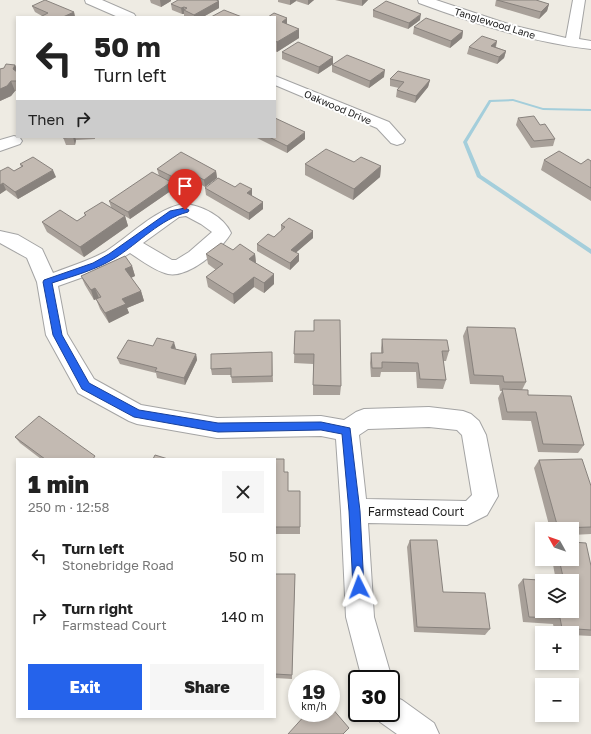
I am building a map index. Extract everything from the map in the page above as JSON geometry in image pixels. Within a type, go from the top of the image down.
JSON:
[{"type":"street","points":[[90,0],[127,16]]},
{"type":"street","name":"Tanglewood Lane","points":[[424,0],[508,29],[572,43],[591,45]]},
{"type":"street","points":[[572,43],[579,0]]},
{"type":"street","name":"Oakwood Drive","points":[[276,80],[382,125],[397,140]]},
{"type":"street","points":[[0,237],[11,240],[35,254],[47,282],[57,335],[86,386],[137,414],[218,428],[321,426],[347,431],[354,511],[360,618],[375,670]]},
{"type":"street","points":[[47,282],[96,265],[130,244]]},
{"type":"street","name":"Farmstead Court","points":[[347,431],[364,419],[429,417],[459,419],[471,428],[474,435],[485,496],[481,505],[476,510],[467,513],[354,511]]},
{"type":"street","points":[[400,717],[423,734]]},
{"type":"building","points":[[45,0],[74,12],[65,16],[42,16],[48,13],[32,6]]},
{"type":"building","points":[[178,0],[219,1],[194,15],[184,10],[187,8],[181,8],[171,4]]},
{"type":"building","points":[[497,0],[536,0],[549,4],[541,12]]},
{"type":"building","points":[[386,1],[421,14],[409,23],[373,10]]},
{"type":"building","points":[[224,10],[239,16],[213,16]]},
{"type":"building","points":[[274,13],[287,18],[282,22],[299,29],[277,42],[276,16],[270,16]]},
{"type":"building","points":[[426,18],[463,31],[451,41],[414,27]]},
{"type":"building","points":[[482,36],[497,41],[491,46],[506,51],[499,57],[469,47]]},
{"type":"building","points":[[298,42],[333,57],[319,67],[282,52]]},
{"type":"building","points":[[347,55],[385,70],[370,81],[332,65]]},
{"type":"building","points":[[6,64],[15,65],[13,69],[16,71],[16,81],[11,81],[7,86],[0,89],[0,69],[4,68]]},
{"type":"building","points":[[398,71],[430,80],[416,96],[397,90],[404,82],[390,79]]},
{"type":"building","points":[[534,116],[540,125],[545,124],[555,139],[534,141],[518,118]]},
{"type":"building","points":[[276,118],[305,132],[287,146],[271,138],[276,138]]},
{"type":"building","points":[[326,149],[354,162],[361,157],[381,166],[354,189],[305,164]]},
{"type":"building","points":[[559,151],[581,164],[588,159],[591,161],[591,188],[544,160]]},
{"type":"building","points":[[181,152],[216,171],[204,180],[190,172],[179,180],[157,169]]},
{"type":"building","points":[[33,157],[53,170],[15,192],[3,183],[0,185],[0,171],[8,167],[14,171],[23,166],[20,164]]},
{"type":"building","points":[[152,172],[171,182],[128,212],[109,201]]},
{"type":"building","points":[[218,178],[235,187],[240,183],[252,189],[247,193],[263,202],[249,213],[205,188]]},
{"type":"building","points":[[102,202],[125,216],[80,247],[42,222],[60,210],[77,221],[86,215],[84,213]]},
{"type":"building","points":[[289,218],[313,231],[291,250],[299,254],[290,263],[257,244],[268,234],[274,237],[285,227],[281,225]]},
{"type":"building","points":[[221,243],[233,250],[240,244],[255,254],[249,259],[274,274],[264,283],[254,277],[233,294],[206,277],[223,264],[206,254]]},
{"type":"building","points":[[125,256],[132,266],[125,269],[141,291],[122,299],[126,304],[105,313],[96,299],[101,297],[95,288],[91,290],[81,276]]},
{"type":"building","points":[[314,320],[340,320],[341,386],[313,385],[314,354],[294,354],[295,331],[314,331]]},
{"type":"building","points":[[467,327],[515,328],[526,382],[504,382],[503,376],[474,375]]},
{"type":"building","points":[[157,338],[174,342],[171,348],[196,354],[184,378],[155,371],[157,368],[117,358],[128,340],[153,346]]},
{"type":"building","points":[[382,339],[447,340],[449,351],[442,351],[446,380],[420,379],[418,363],[382,362],[382,368],[372,368],[371,353],[383,353]]},
{"type":"building","points":[[272,352],[272,376],[231,377],[231,368],[211,369],[211,354]]},
{"type":"building","points":[[502,389],[528,390],[528,395],[571,396],[584,445],[543,444],[536,412],[507,412]]},
{"type":"building","points":[[39,416],[95,456],[94,458],[44,458],[15,437]]},
{"type":"building","points":[[155,455],[165,458],[154,458]]},
{"type":"building","points":[[276,459],[284,459],[284,472],[288,472],[288,491],[300,491],[300,527],[276,527]]},
{"type":"building","points":[[582,459],[591,486],[591,527],[579,527],[579,522],[556,522],[539,460]]},
{"type":"building","points":[[410,540],[437,540],[443,592],[485,593],[490,629],[417,627]]},
{"type":"building","points":[[579,542],[586,543],[591,566],[591,630],[579,629],[579,626],[562,626],[560,618],[579,618],[579,574],[562,574],[561,566],[579,566]]},
{"type":"building","points":[[276,574],[295,574],[292,670],[288,670],[288,675],[276,674]]},
{"type":"building","points":[[523,579],[535,580],[535,617],[529,617]]},
{"type":"building","points":[[340,718],[349,728],[343,734],[288,734],[299,722],[340,722]]},
{"type":"waterway","points":[[591,110],[543,109],[513,100],[490,101],[465,142],[479,176],[591,252]]},
{"type":"route","points":[[185,210],[173,213],[130,244],[96,265],[47,282],[57,335],[86,386],[137,414],[218,428],[321,426],[347,431],[359,587]]}]
